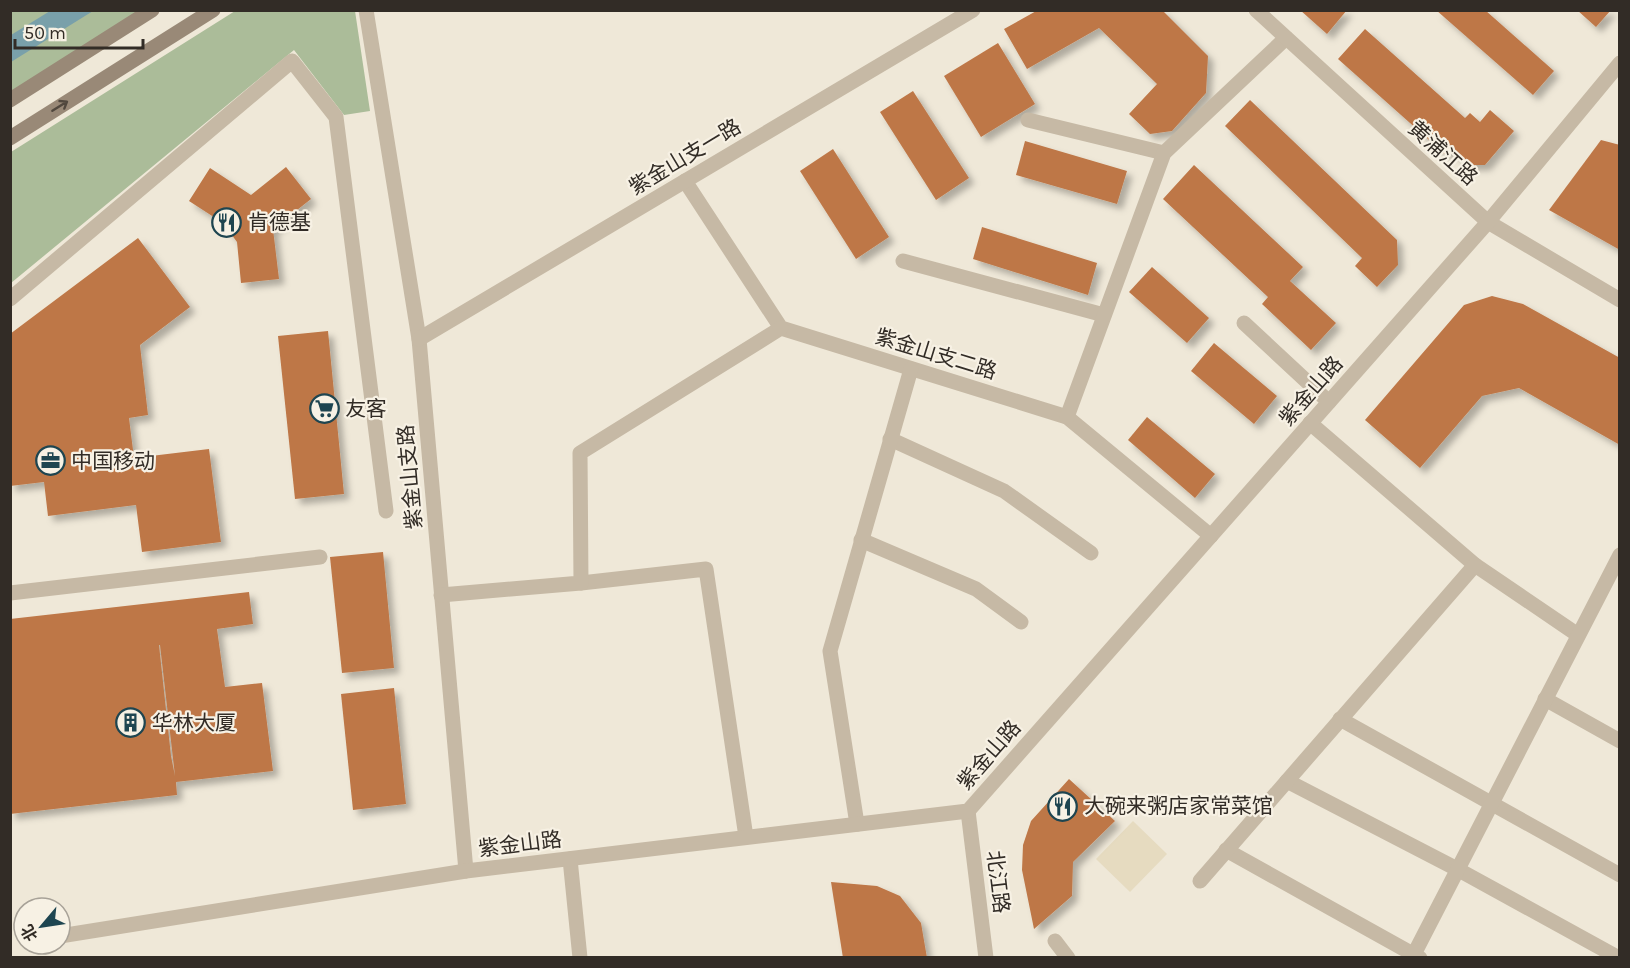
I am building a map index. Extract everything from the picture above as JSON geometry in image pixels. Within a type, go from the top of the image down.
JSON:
[{"type":"main road","points":[[10,100],[152,10]]},
{"type":"main road","points":[[10,138],[213,10]]},
{"type":"street","name":"紫金山支路","points":[[366,10],[419,339],[466,871]]},
{"type":"street","name":"紫金山支一路","points":[[419,339],[973,10]]},
{"type":"street","name":"黄浦江路","points":[[1256,10],[1488,222],[1620,300]]},
{"type":"street","points":[[1067,417],[1164,153],[1286,38]]},
{"type":"street","points":[[10,298],[292,62],[336,117],[386,511]]},
{"type":"street","name":"紫金山路","points":[[72,934],[466,871],[968,811],[1488,222],[1620,63]]},
{"type":"street","points":[[1028,120],[1164,153]]},
{"type":"street","points":[[581,583],[580,453],[781,328],[685,181]]},
{"type":"street","points":[[903,261],[1104,315]]},
{"type":"street","points":[[1244,323],[1329,402]]},
{"type":"street","name":"紫金山支二路","points":[[781,328],[1067,417],[1211,536]]},
{"type":"street","points":[[857,824],[830,651],[911,369]]},
{"type":"street","points":[[1310,423],[1476,565],[1578,635]]},
{"type":"street","points":[[890,439],[1004,491],[1091,553]]},
{"type":"street","points":[[861,540],[976,589],[1021,622]]},
{"type":"street","points":[[1226,850],[1416,956],[1457,869],[1620,555]]},
{"type":"street","points":[[10,593],[320,557]]},
{"type":"street","points":[[1200,881],[1476,565]]},
{"type":"street","points":[[441,595],[581,583],[706,568],[747,837]]},
{"type":"street","points":[[1545,699],[1620,741]]},
{"type":"street","points":[[1341,719],[1620,875]]},
{"type":"street","points":[[1287,781],[1457,869],[1619,957]]},
{"type":"street","name":"北江路","points":[[968,811],[986,957]]},
{"type":"street","points":[[570,859],[580,957]]},
{"type":"street","points":[[1055,940],[1068,957]]},
{"type":"green space","points":[[11,10],[154,11],[11,101]]},
{"type":"green space","points":[[235,11],[355,11],[370,111],[344,115],[294,50],[11,283],[11,152]]},
{"type":"shaded area","points":[[1133,821],[1167,854],[1130,892],[1096,859]]},
{"type":"water","points":[[50,11],[93,11],[11,62],[11,35]]},
{"type":"building","points":[[1038,10],[1162,10],[1208,56],[1206,93],[1172,131],[1150,134],[1129,114],[1157,84],[1099,28],[1027,69],[1004,29]]},
{"type":"building","points":[[1300,10],[1347,10],[1327,34]]},
{"type":"building","points":[[1436,10],[1485,10],[1554,71],[1533,95]]},
{"type":"building","points":[[1577,10],[1611,10],[1596,27]]},
{"type":"building","points":[[1365,29],[1465,118],[1470,113],[1480,122],[1490,110],[1514,131],[1485,165],[1467,165],[1450,150],[1446,155],[1338,59]]},
{"type":"building","points":[[998,43],[1035,104],[981,137],[944,76]]},
{"type":"building","points":[[913,91],[969,178],[936,200],[880,112]]},
{"type":"building","points":[[1250,100],[1397,240],[1398,265],[1377,287],[1355,266],[1362,258],[1225,126]]},
{"type":"building","points":[[1601,140],[1620,145],[1620,250],[1549,210]]},
{"type":"building","points":[[1025,141],[1127,171],[1117,204],[1016,175]]},
{"type":"building","points":[[833,149],[889,237],[856,259],[800,171]]},
{"type":"building","points":[[1194,165],[1303,267],[1290,281],[1336,323],[1311,350],[1262,304],[1268,297],[1163,199]]},
{"type":"building","points":[[286,167],[311,199],[273,229],[279,279],[241,283],[237,242],[223,223],[189,201],[210,168],[251,195]]},
{"type":"building","points":[[982,227],[1097,263],[1088,295],[973,259]]},
{"type":"building","points":[[138,238],[190,307],[140,345],[148,415],[129,418],[134,458],[209,449],[221,542],[142,552],[136,505],[48,516],[44,482],[10,486],[10,334]]},
{"type":"building","points":[[1152,267],[1209,318],[1187,343],[1129,292]]},
{"type":"building","points":[[1492,296],[1523,304],[1620,358],[1620,445],[1519,388],[1482,396],[1420,468],[1365,420],[1464,305]]},
{"type":"building","points":[[328,331],[344,494],[295,499],[278,336]]},
{"type":"building","points":[[1214,343],[1277,396],[1254,424],[1191,371]]},
{"type":"building","points":[[1147,417],[1215,474],[1195,498],[1128,440]]},
{"type":"building","points":[[383,552],[394,668],[342,673],[330,557]]},
{"type":"building","points":[[249,592],[253,624],[217,629],[225,687],[262,683],[273,771],[176,782],[177,795],[10,814],[10,619]],"holes":[[[160,645],[175,776],[171,756]]]},
{"type":"building","points":[[394,688],[406,804],[353,810],[341,694]]},
{"type":"building","points":[[1069,779],[1115,821],[1073,862],[1072,896],[1034,929],[1022,870],[1023,845],[1031,821]]},
{"type":"building","points":[[831,882],[877,886],[900,896],[921,923],[927,958],[843,958]]},
{"type":"place","name":"肯德基","points":[[227,222]]},
{"type":"place","name":"友客","points":[[324,409]]},
{"type":"place","name":"中国移动","points":[[50,461]]},
{"type":"place","name":"华林大厦","points":[[131,723]]},
{"type":"place","name":"大碗来粥店家常菜馆","points":[[1063,806]]}]
